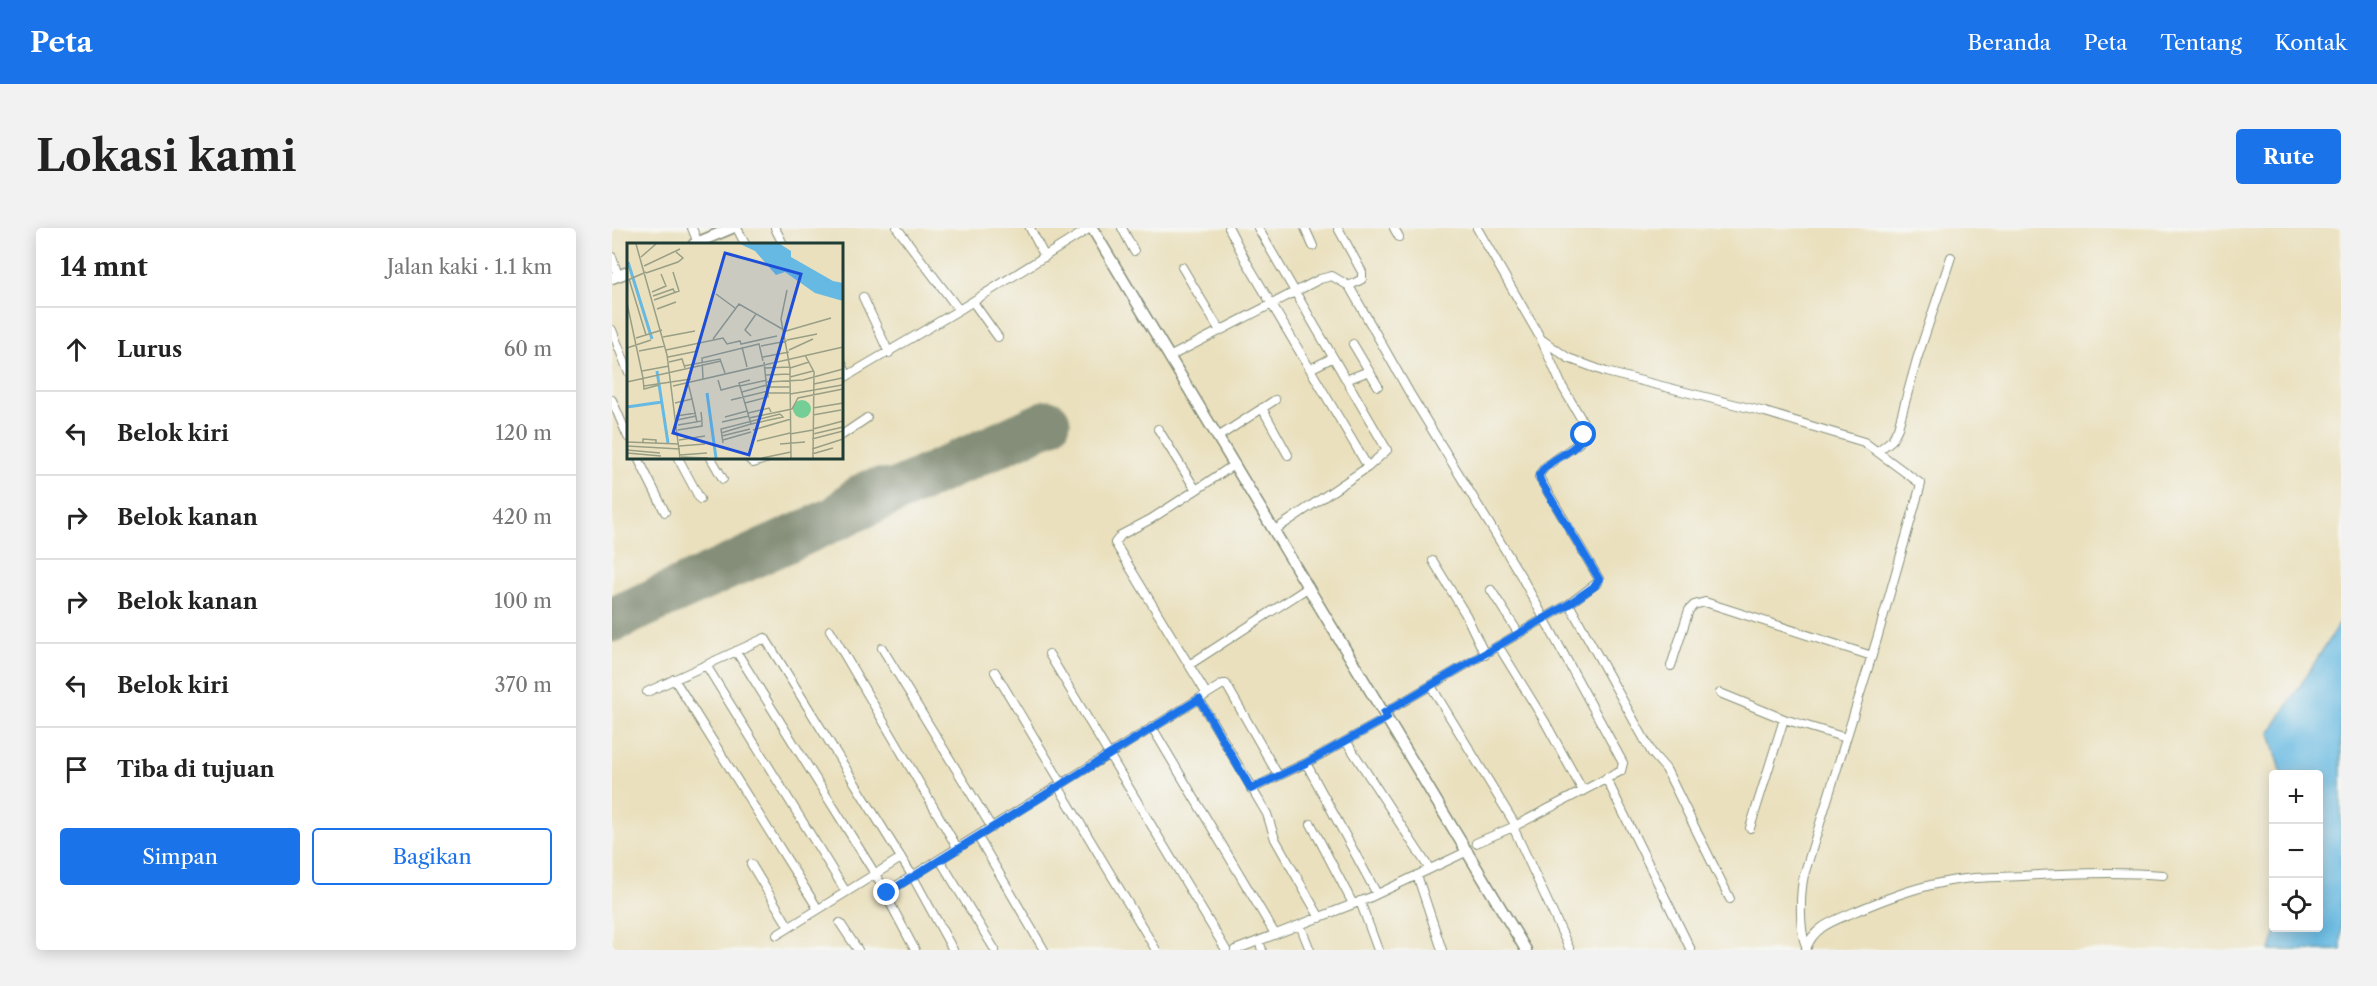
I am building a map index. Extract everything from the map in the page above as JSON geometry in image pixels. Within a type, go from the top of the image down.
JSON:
[{"type":"street","points":[[692,228],[696,243]]},
{"type":"street","points":[[698,243],[732,228]]},
{"type":"street","points":[[737,228],[744,243]]},
{"type":"street","points":[[775,228],[782,243]]},
{"type":"street","points":[[897,228],[959,310]]},
{"type":"street","points":[[1030,228],[1045,257]]},
{"type":"street","points":[[844,377],[889,353],[1091,228],[1386,716],[1471,846],[1526,950]]},
{"type":"street","points":[[1122,228],[1134,251]]},
{"type":"street","points":[[1229,228],[1271,304],[1368,467]]},
{"type":"street","points":[[1258,228],[1332,358],[1386,446],[1385,453],[1368,467],[1275,531]]},
{"type":"street","points":[[1305,228],[1313,246]]},
{"type":"street","points":[[1338,228],[1362,272],[1362,279],[1349,286]]},
{"type":"street","points":[[1394,228],[1399,237]]},
{"type":"street","points":[[1251,789],[1346,741],[1431,686],[1569,604],[1595,586],[1599,579],[1539,475],[1545,467],[1580,443],[1584,428],[1541,339],[1477,228]]},
{"type":"street","points":[[612,257],[620,275]]},
{"type":"street","points":[[1878,451],[1892,440],[1898,428],[1917,359],[1951,257]]},
{"type":"street","points":[[1182,267],[1220,331]]},
{"type":"street","points":[[1169,357],[1326,276],[1341,279],[1349,286],[1409,392],[1511,559],[1623,763],[1621,771],[1417,875],[1320,918],[1234,950]]},
{"type":"street","points":[[863,297],[889,353]]},
{"type":"street","points":[[973,302],[998,337]]},
{"type":"street","points":[[612,330],[627,368]]},
{"type":"street","points":[[1541,339],[1568,358],[1597,369],[1852,437],[1878,451],[1922,484],[1802,883],[1803,932],[1806,948]]},
{"type":"street","points":[[1353,344],[1378,386]]},
{"type":"street","points":[[1310,369],[1332,358]]},
{"type":"street","points":[[1346,380],[1369,371]]},
{"type":"street","points":[[612,400],[627,435]]},
{"type":"street","points":[[1218,438],[1275,400]]},
{"type":"street","points":[[1262,408],[1288,455]]},
{"type":"street","points":[[843,434],[867,418]]},
{"type":"street","points":[[1158,429],[1196,490]]},
{"type":"street","points":[[639,459],[666,512]]},
{"type":"street","points":[[679,459],[700,499]]},
{"type":"street","points":[[712,459],[723,479]]},
{"type":"street","points":[[749,459],[753,463],[765,459]]},
{"type":"street","points":[[1204,689],[1115,543],[1120,535],[1151,519],[1235,464]]},
{"type":"street","points":[[1433,561],[1466,615],[1485,655]]},
{"type":"street","points":[[1189,664],[1309,587]]},
{"type":"street","points":[[1491,590],[1519,634]]},
{"type":"street","points":[[1671,666],[1689,610],[1694,605],[1705,602],[1872,656]]},
{"type":"street","points":[[1569,604],[1652,753],[1666,769],[1731,899]]},
{"type":"street","points":[[830,630],[956,844]]},
{"type":"street","points":[[647,692],[765,638],[913,877],[953,950]]},
{"type":"street","points":[[1499,647],[1544,720],[1583,790]]},
{"type":"street","points":[[882,648],[992,828]]},
{"type":"street","points":[[736,651],[887,893],[915,950]]},
{"type":"street","points":[[1049,654],[1226,950]]},
{"type":"street","points":[[706,665],[846,892]]},
{"type":"street","points":[[995,672],[1156,950]]},
{"type":"street","points":[[674,679],[818,909]]},
{"type":"street","points":[[1204,689],[1226,684],[1278,775]]},
{"type":"street","points":[[1431,686],[1514,826],[1570,950]]},
{"type":"street","points":[[887,893],[940,860],[956,844],[978,837],[1059,781],[1199,699],[1204,689]]},
{"type":"street","points":[[1720,693],[1784,719],[1846,738]]},
{"type":"street","points":[[1199,699],[1267,814],[1275,839],[1320,918]]},
{"type":"street","points":[[1750,828],[1784,719]]},
{"type":"street","points":[[1152,727],[1275,934]]},
{"type":"street","points":[[1346,741],[1429,868]]},
{"type":"street","points":[[1306,763],[1377,894]]},
{"type":"street","points":[[1606,778],[1691,950]]},
{"type":"street","points":[[1311,824],[1356,902],[1378,950]]},
{"type":"street","points":[[978,837],[1044,950]]},
{"type":"street","points":[[777,935],[901,858]]},
{"type":"street","points":[[940,860],[995,950]]},
{"type":"street","points":[[751,864],[789,927]]},
{"type":"street","points":[[1806,948],[1812,935],[1828,923],[1898,894],[1942,882],[1970,878],[2125,871],[2163,874]]},
{"type":"street","points":[[1417,875],[1442,950]]},
{"type":"street","points":[[840,923],[858,950]]},
{"type":"street","points":[[1300,925],[1310,950]]},
{"type":"street","points":[[1259,941],[1262,950]]},
{"type":"water","points":[[2341,621],[2341,950],[2270,950],[2276,932],[2323,932],[2323,770],[2281,770],[2270,733]]},
{"type":"taxiway","points":[[808,531],[832,504],[863,481],[874,477],[885,478],[892,485],[890,494]]},
{"type":"runway","points":[[612,620],[1048,422]]},
{"type":"route","points":[[887,893],[1199,699],[1251,789],[1306,763],[1387,718],[1384,713],[1569,604],[1595,586],[1599,579],[1539,475],[1545,467],[1580,443],[1584,435]]}]
